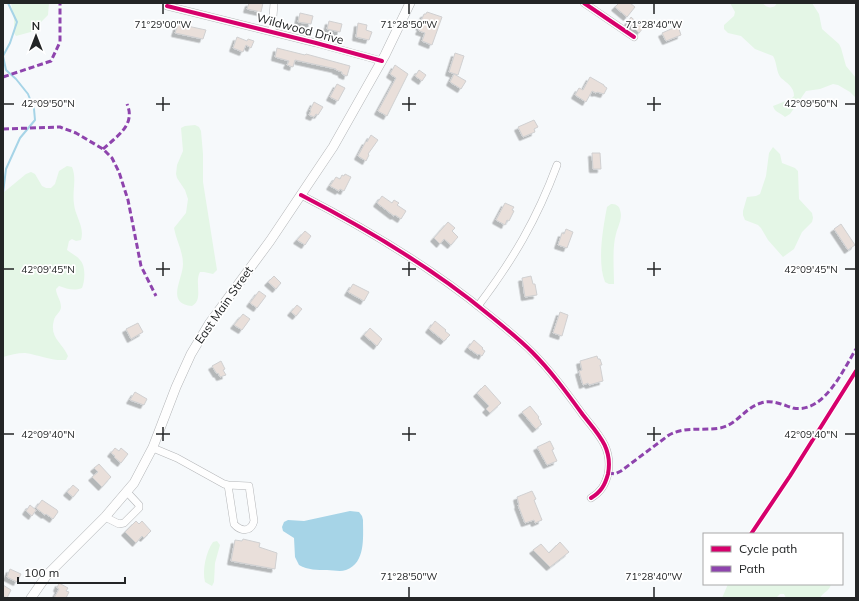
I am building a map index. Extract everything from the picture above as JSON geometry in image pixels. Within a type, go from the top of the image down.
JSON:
[{"type":"main road","name":"East Main Street","points":[[31,598],[47,576],[105,517],[127,492],[141,471],[153,448],[176,387],[191,354],[213,318],[266,247],[344,129],[382,61],[410,3]]},
{"type":"street","points":[[272,32],[274,3]]},
{"type":"street","points":[[584,3],[634,37]]},
{"type":"street","name":"Wildwood Drive","points":[[167,6],[382,61]]},
{"type":"street","points":[[478,306],[497,280],[527,233],[540,209],[557,165]]},
{"type":"street","points":[[301,195],[339,214],[381,238],[427,268],[478,306],[538,359],[602,441],[609,455],[610,462],[604,487],[591,498]]},
{"type":"street","points":[[153,448],[177,458],[224,484],[249,486],[254,521],[253,525],[249,529],[244,530],[238,528],[234,524],[228,485]]},
{"type":"street","points":[[105,517],[119,524],[124,523],[139,508],[127,492]]},
{"type":"green space","points":[[11,3],[49,3],[48,15],[41,22],[38,30],[16,36],[14,33],[14,19]]},
{"type":"green space","points":[[730,3],[762,3],[773,7],[777,3],[812,3],[819,14],[822,29],[839,44],[846,66],[856,78],[856,98],[850,92],[838,85],[833,84],[820,89],[806,91],[790,114],[785,117],[776,111],[773,106],[791,99],[794,96],[793,90],[779,76],[773,56],[755,49],[741,36],[728,33],[724,29],[724,25],[734,16],[735,12]]},
{"type":"green space","points":[[195,125],[199,127],[201,131],[203,182],[217,270],[213,274],[200,272],[198,276],[197,300],[192,306],[179,301],[177,296],[183,264],[182,255],[174,228],[186,213],[188,199],[176,174],[177,165],[183,151],[181,128]]},
{"type":"green space","points":[[773,147],[780,154],[782,163],[795,168],[798,171],[799,199],[812,213],[813,218],[812,222],[802,232],[794,249],[783,257],[768,240],[761,228],[758,225],[745,220],[743,215],[747,197],[760,194],[766,176],[769,153]]},
{"type":"green space","points":[[67,166],[72,167],[74,181],[74,204],[81,226],[82,235],[81,240],[76,241],[72,239],[69,241],[67,250],[80,260],[83,266],[84,274],[82,288],[70,289],[59,286],[56,289],[61,307],[54,320],[53,331],[57,340],[68,356],[66,360],[55,360],[25,353],[3,357],[3,193],[26,174],[31,172],[35,174],[42,186],[51,188],[55,184],[59,171]]},
{"type":"green space","points":[[611,204],[618,206],[621,213],[614,245],[614,284],[605,282],[601,265],[604,225],[607,207]]},
{"type":"green space","points":[[217,541],[220,545],[215,563],[214,582],[212,586],[205,582],[204,567],[213,542]]},
{"type":"green space","points":[[728,585],[830,585],[820,598],[786,598],[784,594],[780,594],[776,598],[722,598]]},
{"type":"water","points":[[350,511],[359,512],[363,520],[362,549],[357,562],[346,570],[339,571],[306,568],[299,565],[295,557],[294,538],[283,531],[282,527],[284,522],[288,520],[304,521]]},
{"type":"building","points":[[249,3],[263,3],[261,12],[247,9]]},
{"type":"building","points":[[619,3],[630,3],[635,7],[627,17],[615,7]]},
{"type":"building","points":[[427,12],[442,17],[432,45],[422,41],[425,33],[419,31],[421,27],[419,26],[424,14]]},
{"type":"building","points":[[300,13],[313,16],[311,24],[298,22]]},
{"type":"building","points":[[631,17],[643,28],[639,33],[628,22]]},
{"type":"building","points":[[329,21],[342,24],[340,32],[327,29]]},
{"type":"building","points":[[358,23],[367,25],[366,30],[372,32],[369,40],[356,37]]},
{"type":"building","points":[[178,24],[206,30],[203,39],[175,33]]},
{"type":"building","points":[[678,26],[681,35],[666,41],[662,33]]},
{"type":"building","points":[[237,37],[247,41],[248,39],[254,41],[251,48],[246,45],[243,52],[233,48]]},
{"type":"building","points":[[277,48],[350,66],[347,76],[336,69],[295,60],[293,67],[287,65],[289,61],[275,57]]},
{"type":"building","points":[[455,53],[464,56],[458,75],[449,72]]},
{"type":"building","points":[[395,65],[408,74],[387,116],[378,111],[396,78],[390,74]]},
{"type":"building","points":[[419,70],[426,75],[422,81],[415,76]]},
{"type":"building","points":[[454,74],[466,81],[461,89],[450,82]]},
{"type":"building","points":[[590,77],[607,88],[604,94],[592,91],[586,102],[575,95],[579,88],[583,90]]},
{"type":"building","points":[[337,84],[345,88],[338,101],[330,97]]},
{"type":"building","points":[[314,102],[323,107],[318,115],[316,114],[314,117],[309,115]]},
{"type":"building","points":[[534,120],[538,127],[534,129],[535,132],[523,137],[518,127]]},
{"type":"building","points":[[371,135],[378,140],[368,154],[369,155],[366,161],[358,156]]},
{"type":"building","points":[[592,153],[600,153],[601,169],[593,169]]},
{"type":"building","points":[[345,174],[351,177],[344,191],[340,189],[339,191],[330,186],[336,177],[340,179],[342,175],[344,176]]},
{"type":"building","points":[[382,196],[392,203],[394,200],[399,203],[397,205],[406,211],[401,219],[395,215],[394,216],[377,203]]},
{"type":"building","points":[[505,203],[514,207],[512,210],[514,211],[509,221],[507,220],[505,225],[496,220]]},
{"type":"building","points":[[448,222],[455,228],[452,231],[458,237],[451,245],[444,239],[440,244],[434,238]]},
{"type":"building","points":[[841,224],[855,245],[848,250],[834,229]]},
{"type":"building","points":[[566,229],[573,232],[567,248],[558,245],[562,233],[564,234]]},
{"type":"building","points":[[305,231],[311,236],[305,245],[297,240]]},
{"type":"building","points":[[274,276],[281,283],[276,289],[268,282]]},
{"type":"building","points":[[531,276],[533,284],[535,284],[537,295],[525,297],[522,278]]},
{"type":"building","points":[[353,284],[369,292],[364,301],[348,292]]},
{"type":"building","points":[[259,291],[266,296],[257,308],[250,303]]},
{"type":"building","points":[[297,305],[302,309],[296,316],[291,312]]},
{"type":"building","points":[[560,312],[568,315],[562,336],[553,333]]},
{"type":"building","points":[[243,314],[250,319],[242,330],[234,325]]},
{"type":"building","points":[[435,321],[450,335],[444,341],[429,329]]},
{"type":"building","points":[[138,323],[143,332],[131,339],[126,329]]},
{"type":"building","points":[[370,328],[382,339],[377,346],[364,335]]},
{"type":"building","points":[[474,340],[485,351],[482,356],[468,348]]},
{"type":"building","points":[[597,356],[602,365],[600,365],[603,381],[583,385],[579,371],[582,370],[580,361]]},
{"type":"building","points":[[221,361],[226,375],[220,377],[212,366]]},
{"type":"building","points":[[485,385],[501,403],[490,413],[486,409],[489,406],[477,393]]},
{"type":"building","points":[[135,392],[147,399],[144,405],[130,400]]},
{"type":"building","points":[[530,406],[539,417],[540,423],[542,424],[536,429],[522,412]]},
{"type":"building","points":[[550,441],[557,461],[547,465],[537,447]]},
{"type":"building","points":[[115,448],[119,451],[121,448],[128,454],[121,463],[111,453]]},
{"type":"building","points":[[99,464],[111,477],[102,487],[92,477],[98,472],[94,468]]},
{"type":"building","points":[[73,485],[79,490],[73,497],[67,492]]},
{"type":"building","points":[[532,491],[542,520],[535,523],[534,520],[525,523],[518,505],[517,497]]},
{"type":"building","points":[[42,500],[57,510],[58,512],[53,519],[36,508]]},
{"type":"building","points":[[30,505],[36,510],[32,516],[26,511]]},
{"type":"building","points":[[136,521],[139,524],[142,521],[151,531],[144,538],[142,536],[136,543],[125,532]]},
{"type":"building","points":[[243,539],[260,543],[259,547],[277,553],[275,569],[231,561],[235,540],[242,541]]},
{"type":"building","points":[[560,542],[569,552],[550,567],[533,550],[541,544],[549,553]]},
{"type":"building","points":[[10,569],[21,574],[17,582],[7,577]]},
{"type":"building","points":[[59,583],[68,588],[66,591],[69,592],[66,598],[54,598],[59,589],[57,588]]},
{"type":"building","points":[[3,585],[11,590],[7,598],[3,596]]},
{"type":"waterway","points":[[3,193],[6,169],[20,138],[35,120],[34,109],[28,94],[16,79],[6,70],[3,56],[10,43],[17,22],[8,3]]},
{"type":"marked path","points":[[3,77],[51,61],[60,42],[60,3]]},
{"type":"marked path","points":[[103,149],[124,130],[129,118],[127,104]]},
{"type":"marked path","points":[[3,129],[60,127],[76,133],[103,149],[112,158],[119,172],[128,200],[141,266],[156,296]]},
{"type":"marked path","points":[[608,473],[615,474],[621,471],[675,432],[694,429],[713,429],[726,426],[731,424],[755,405],[765,402],[773,402],[793,408],[804,408],[814,404],[823,398],[831,389],[856,349]]},
{"type":"cycle path","points":[[584,3],[634,37]]},
{"type":"cycle path","points":[[167,6],[382,61]]},
{"type":"cycle path","points":[[301,195],[350,221],[421,264],[466,296],[505,328],[539,359],[559,382],[599,435],[606,449],[609,465],[607,478],[600,491],[591,498]]},
{"type":"cycle path","points":[[752,533],[790,476],[856,371]]}]
